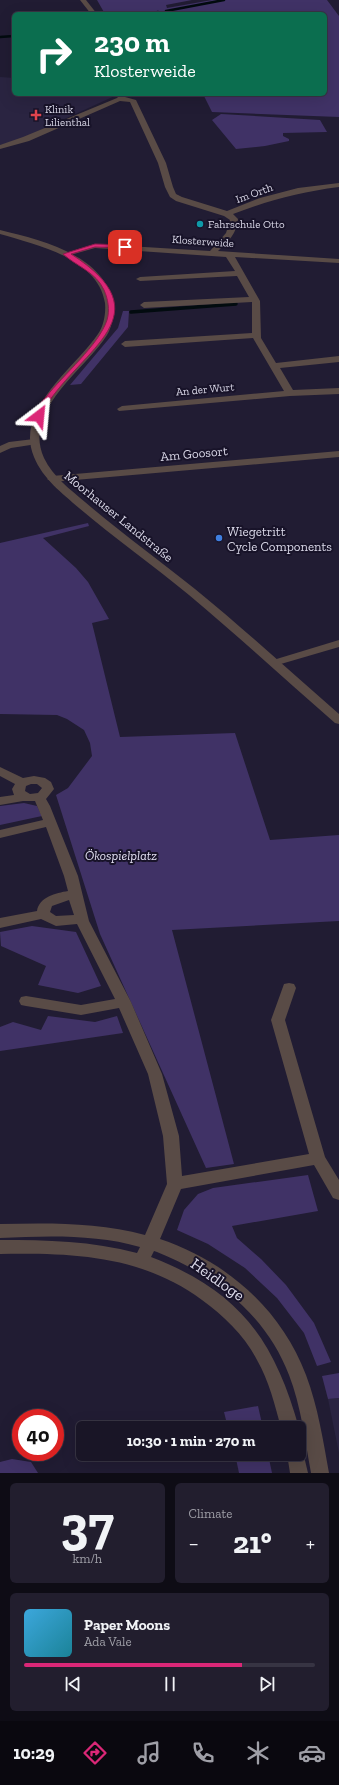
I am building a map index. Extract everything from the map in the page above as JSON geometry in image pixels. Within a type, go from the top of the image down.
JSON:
[{"type":"street","points":[[83,0],[92,12]]},
{"type":"street","points":[[0,147],[26,139],[122,97],[133,100],[162,163],[173,195],[179,199],[227,214]]},
{"type":"street","name":"Im Orth","points":[[227,214],[270,198],[301,190],[339,185]]},
{"type":"street","name":"Im Orth","points":[[212,253],[229,235],[234,224],[234,219],[227,214]]},
{"type":"street","name":"Moorhauser Landstraße","points":[[0,232],[40,243],[66,254],[90,269],[107,289],[112,305],[110,319],[104,333],[63,380],[42,407],[36,425],[34,442],[39,458],[52,479],[103,523],[192,592],[339,720]]},
{"type":"street","name":"Klosterweide","points":[[66,254],[95,246],[339,261]]},
{"type":"street","points":[[229,254],[255,299],[257,338],[290,393]]},
{"type":"street","points":[[140,279],[241,273]]},
{"type":"street","points":[[144,304],[255,299]]},
{"type":"street","points":[[125,344],[258,335]]},
{"type":"street","points":[[273,366],[339,359]]},
{"type":"street","name":"An der Wurt","points":[[122,409],[290,393],[339,391]]},
{"type":"street","points":[[0,450],[9,445],[34,442]]},
{"type":"street","name":"Am Goosort","points":[[52,479],[339,454]]},
{"type":"street","points":[[274,663],[339,643]]},
{"type":"street","points":[[0,772],[22,790],[31,799],[39,798],[47,791],[48,787],[45,783],[34,780],[22,790],[18,799],[0,801]]},
{"type":"street","points":[[39,798],[71,876],[81,918],[124,1002],[155,1074],[171,1136],[175,1184],[164,1213],[142,1259]]},
{"type":"street","points":[[0,834],[50,822]]},
{"type":"street","points":[[43,914],[44,906],[48,902],[75,894]]},
{"type":"street","points":[[0,923],[43,914],[51,920],[59,921],[81,918]]},
{"type":"street","points":[[289,988],[278,1020],[318,1158],[339,1194]]},
{"type":"street","points":[[26,1001],[81,1010],[124,1002]]},
{"type":"street","points":[[175,1184],[318,1158]]},
{"type":"street","name":"Heidloge","points":[[0,1231],[82,1231],[125,1237],[150,1243],[187,1257],[240,1291],[278,1336],[292,1360],[306,1401],[320,1473]]},
{"type":"street","name":"Heidloge","points":[[0,1247],[76,1248],[119,1254],[142,1259],[174,1273],[194,1284],[236,1318],[257,1344],[267,1362],[282,1398],[288,1421]]},
{"type":"street","points":[[297,1461],[299,1473]]},
{"type":"shaded area","name":"Klinik Lilienthal","points":[[0,77],[12,78],[12,96],[115,96],[14,142],[0,145]]},
{"type":"shaded area","points":[[339,1398],[339,1453],[328,1399]]},
{"type":"green space","points":[[97,0],[192,0],[166,5],[167,8],[212,0],[327,0],[339,16],[339,117],[212,112],[204,96],[327,96],[327,12],[104,12]]},
{"type":"green space","points":[[221,114],[320,120],[327,132],[283,133],[283,136],[289,139],[289,141],[265,146],[236,149],[212,120]]},
{"type":"green space","points":[[123,311],[129,311],[128,327],[81,384],[70,385],[118,328]]},
{"type":"green space","name":"Ökospielplatz","points":[[88,523],[89,526],[43,538],[76,568],[88,582],[109,619],[92,623],[120,737],[235,733],[270,840],[339,835],[339,921],[172,930],[234,1164],[206,1168],[100,934],[56,795],[68,788],[92,756],[90,743],[84,730],[67,719],[57,715],[0,714],[0,543]]},
{"type":"green space","points":[[24,803],[37,806],[42,816],[0,825],[0,806]]},
{"type":"green space","points":[[32,926],[76,932],[101,986],[78,993],[38,985],[46,966],[1,946],[0,932]]},
{"type":"green space","points":[[48,1016],[95,1022],[117,1016],[123,1033],[0,1051],[0,1027],[13,1022],[41,1030]]},
{"type":"green space","points":[[308,1175],[318,1211],[232,1226],[237,1238],[261,1259],[286,1285],[314,1323],[331,1362],[317,1366],[304,1333],[277,1298],[245,1268],[208,1244],[177,1230],[184,1210],[198,1194],[213,1188]]},
{"type":"green space","points":[[339,1373],[339,1398],[328,1399],[322,1376]]},
{"type":"green space","points":[[258,1406],[261,1421],[226,1421],[224,1412]]},
{"type":"green space","points":[[12,1459],[12,1461],[31,1462],[38,1473],[0,1473],[0,1462]]},
{"type":"green space","points":[[236,1461],[269,1461],[272,1473],[239,1473]]},
{"type":"waterway","points":[[166,11],[224,0]]},
{"type":"waterway","points":[[0,37],[12,36]]},
{"type":"waterway","points":[[131,312],[236,304]]},
{"type":"place","name":"Klinik Lilienthal","points":[[36,115]]},
{"type":"place","name":"Fahrschule Otto","points":[[200,224]]},
{"type":"place","name":"Wiegetritt Cycle Components","points":[[219,538]]},
{"type":"route","points":[[39,416],[42,407],[63,380],[104,333],[110,319],[112,305],[107,289],[90,269],[66,254],[95,246],[125,247]]}]
